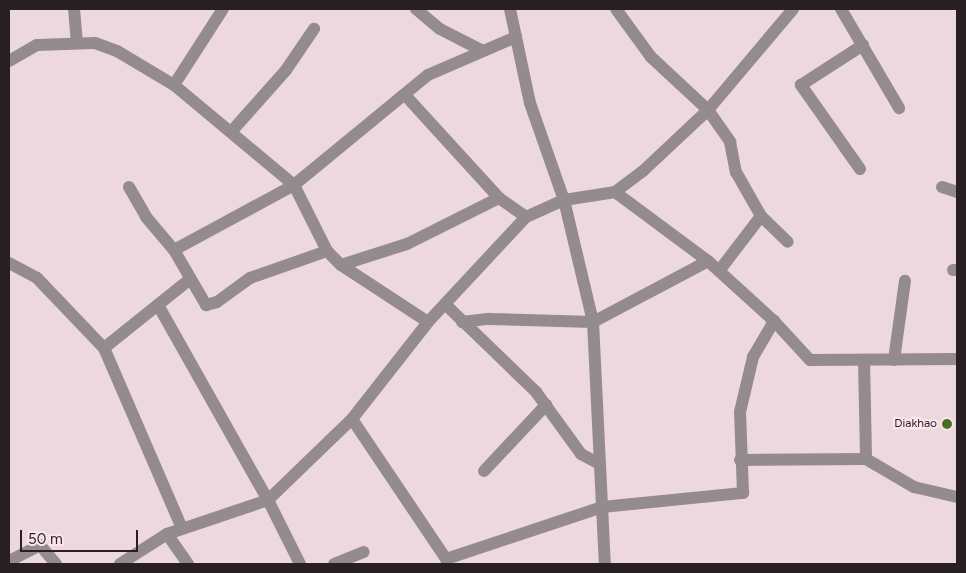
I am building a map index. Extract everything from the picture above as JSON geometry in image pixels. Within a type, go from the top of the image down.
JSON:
[{"type":"street","points":[[74,9],[77,42]]},
{"type":"street","points":[[174,85],[223,9]]},
{"type":"street","points":[[416,9],[440,29],[483,51]]},
{"type":"street","points":[[510,9],[530,104],[564,200],[593,322],[605,564]]},
{"type":"street","points":[[616,9],[651,57],[708,110],[730,142],[736,172],[761,216],[788,242]]},
{"type":"street","points":[[120,564],[167,534],[268,500],[352,418],[428,322],[526,218],[564,200],[615,192],[643,171],[708,110],[793,9]]},
{"type":"street","points":[[841,9],[899,108]]},
{"type":"street","points":[[231,132],[286,70],[314,29]]},
{"type":"street","points":[[174,250],[294,185],[428,75],[516,37]]},
{"type":"street","points":[[9,62],[36,44],[95,43],[117,50],[174,85],[294,185],[327,251],[341,265],[428,322]]},
{"type":"street","points":[[860,169],[802,85],[863,45]]},
{"type":"street","points":[[405,95],[499,198],[526,218]]},
{"type":"street","points":[[129,187],[146,216],[174,250],[206,305],[212,305],[250,278],[327,251]]},
{"type":"street","points":[[942,187],[957,192]]},
{"type":"street","points":[[615,192],[708,261],[774,321],[810,360],[957,359]]},
{"type":"street","points":[[341,265],[407,244],[499,198]]},
{"type":"street","points":[[719,271],[761,216]]},
{"type":"street","points":[[462,322],[488,319],[593,322],[708,261]]},
{"type":"street","points":[[9,263],[37,278],[104,348],[182,528]]},
{"type":"street","points":[[104,348],[190,280]]},
{"type":"street","points":[[894,360],[905,281]]},
{"type":"street","points":[[445,304],[536,392],[581,454],[600,464]]},
{"type":"street","points":[[158,305],[268,500],[300,564]]},
{"type":"street","points":[[352,418],[446,559],[602,507],[743,493],[740,460],[740,412],[751,366],[774,321]]},
{"type":"street","points":[[864,360],[866,459]]},
{"type":"street","points":[[484,471],[546,405]]},
{"type":"street","points":[[740,460],[866,459],[914,488],[957,497]]},
{"type":"street","points":[[167,534],[188,564]]},
{"type":"street","points":[[9,562],[40,545],[56,564]]},
{"type":"street","points":[[334,564],[364,552]]},
{"type":"place","name":"Diakhao","points":[[947,424]]}]
